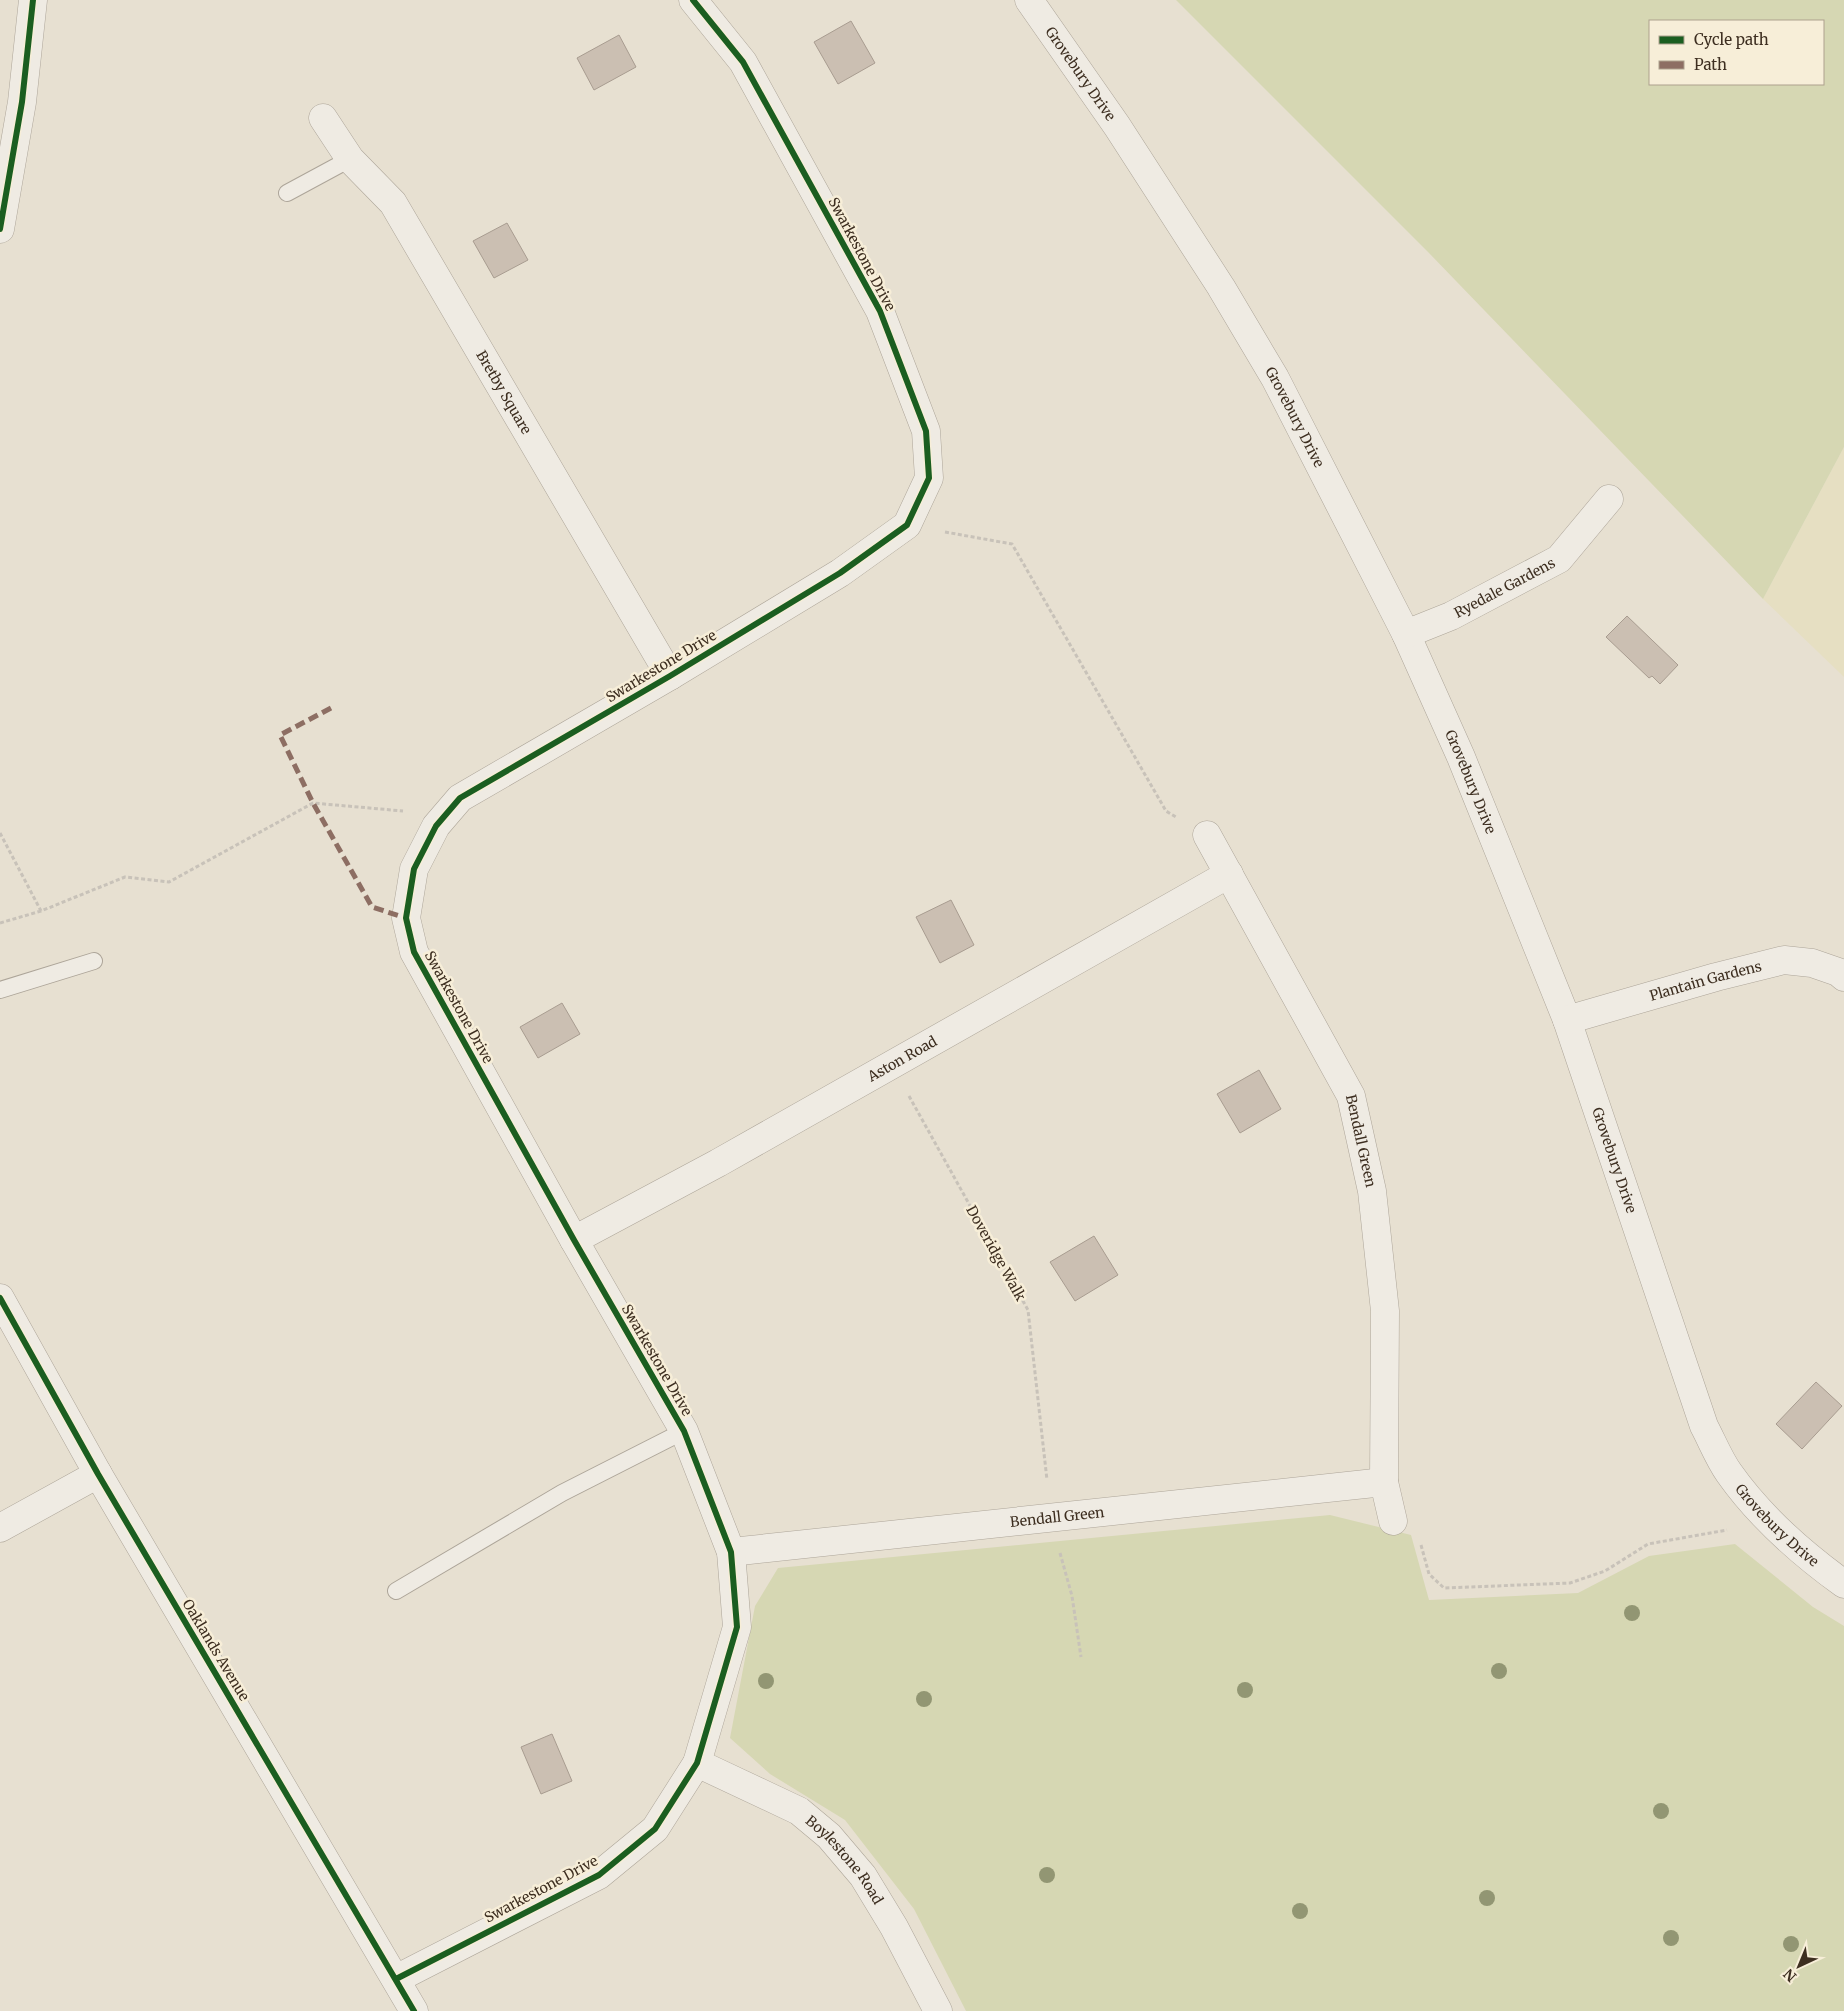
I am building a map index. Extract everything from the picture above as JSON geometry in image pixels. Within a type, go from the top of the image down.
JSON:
[{"type":"street","points":[[0,229],[22,102],[33,0]]},
{"type":"street","name":"Swarkestone Drive","points":[[396,1979],[599,1876],[655,1829],[697,1763],[737,1627],[731,1552],[684,1431],[574,1240],[414,952],[406,918],[414,869],[436,826],[460,798],[670,676],[840,573],[907,525],[929,478],[926,431],[880,311],[743,62],[693,0]]},
{"type":"street","name":"Grovebury Drive","points":[[1029,0],[1118,126],[1270,370],[1406,634],[1461,757],[1566,1020],[1704,1426],[1729,1473],[1759,1509],[1808,1559],[1844,1584]]},
{"type":"street","name":"Bretby Square","points":[[323,118],[350,159],[393,203],[670,676]]},
{"type":"street","name":"Ryedale Gardens","points":[[1406,634],[1451,616],[1558,559],[1609,499]]},
{"type":"street","name":"Bendall Green","points":[[1207,835],[1351,1096],[1372,1191],[1386,1311],[1384,1482],[1392,1522]]},
{"type":"street","name":"Aston Road","points":[[574,1240],[718,1164],[1229,874]]},
{"type":"street","name":"Plantain Gardens","points":[[1566,1020],[1716,977],[1784,960],[1812,963],[1838,972],[1844,977]]},
{"type":"street","name":"Oaklands Avenue","points":[[0,1298],[98,1474],[414,2011]]},
{"type":"street","points":[[0,1528],[98,1474]]},
{"type":"street","name":"Bendall Green","points":[[731,1552],[1384,1482]]},
{"type":"street","name":"Boylestone Road","points":[[697,1763],[799,1811],[829,1836],[867,1883],[894,1927],[938,2011]]},
{"type":"lane","points":[[287,193],[350,159]]},
{"type":"lane","points":[[0,990],[94,961]]},
{"type":"lane","points":[[396,1591],[562,1494],[684,1431]]},
{"type":"path","points":[[907,525],[1012,544],[1166,811],[1207,835]]},
{"type":"path","points":[[0,923],[41,911],[125,877],[169,882],[314,803],[410,811],[436,826]]},
{"type":"path","points":[[0,833],[41,911]]},
{"type":"path","points":[[1392,1522],[1419,1540],[1429,1574],[1444,1588],[1570,1582],[1605,1571],[1648,1544],[1733,1529],[1759,1509]]},
{"type":"shaded area","points":[[1844,447],[1844,677],[1763,599]]},
{"type":"green space","points":[[1176,0],[1844,0],[1844,447],[1763,599],[1429,253]]},
{"type":"green space","points":[[1330,1515],[1411,1535],[1429,1600],[1578,1593],[1649,1556],[1735,1544],[1813,1607],[1844,1626],[1844,2011],[966,2011],[914,1909],[845,1820],[770,1774],[730,1738],[755,1606],[778,1568]]},
{"type":"building","points":[[851,21],[875,63],[838,84],[814,42]]},
{"type":"building","points":[[619,35],[636,67],[594,90],[577,58]]},
{"type":"building","points":[[507,223],[528,260],[494,278],[473,241]]},
{"type":"building","points":[[1627,616],[1678,665],[1660,684],[1652,676],[1649,678],[1606,637]]},
{"type":"building","points":[[951,900],[974,945],[940,963],[916,917]]},
{"type":"building","points":[[562,1003],[580,1034],[538,1058],[520,1027]]},
{"type":"building","points":[[1259,1070],[1281,1109],[1240,1133],[1217,1094]]},
{"type":"building","points":[[1094,1236],[1118,1275],[1075,1301],[1050,1262]]},
{"type":"building","points":[[1816,1382],[1842,1406],[1802,1449],[1776,1424]]},
{"type":"building","points":[[552,1734],[572,1781],[541,1794],[521,1747]]},
{"type":"marked path","points":[[331,708],[280,735],[313,803],[372,907],[406,918]]},
{"type":"cycle path","points":[[0,229],[22,102],[33,0]]},
{"type":"cycle path","points":[[396,1979],[599,1875],[655,1829],[697,1763],[737,1627],[731,1552],[684,1431],[574,1240],[414,952],[406,918],[414,869],[436,826],[460,798],[670,676],[840,573],[907,525],[929,478],[926,431],[880,311],[743,62],[693,0]]},
{"type":"cycle path","points":[[0,1298],[98,1474],[414,2011]]}]
